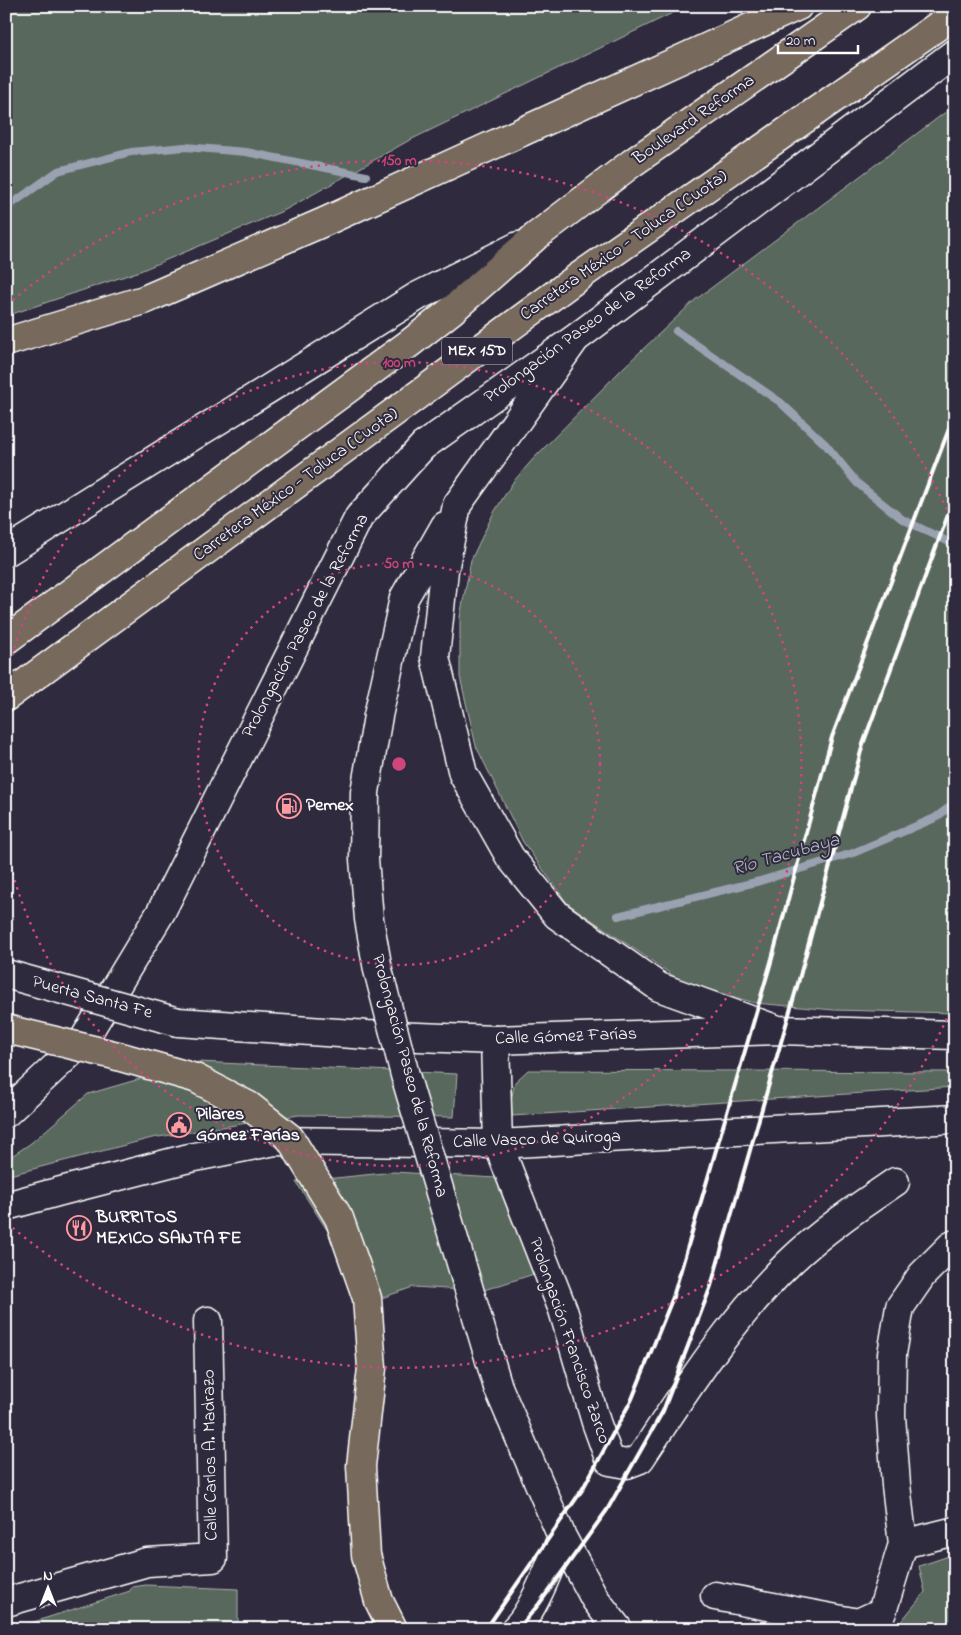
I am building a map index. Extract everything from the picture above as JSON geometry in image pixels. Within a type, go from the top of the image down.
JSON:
[{"type":"highway","points":[[6,342],[144,300],[324,222],[798,6]]},
{"type":"highway","name":"Boulevard Reforma","points":[[535,238],[632,163],[857,6]]},
{"type":"highway","name":"Carretera México - Toluca (Cuota)","points":[[6,697],[577,278],[955,14]]},
{"type":"highway","name":"MEX 15D","points":[[6,640],[410,343],[451,311],[535,238]]},
{"type":"highway","points":[[6,1029],[114,1055],[195,1078],[250,1106],[290,1138],[339,1218],[367,1298],[372,1368],[362,1466],[366,1555],[379,1601],[393,1629]]},
{"type":"street","name":"Prolongación Paseo de la Reforma","points":[[6,1113],[83,1040],[161,912],[359,517],[423,446],[576,338],[955,53]]},
{"type":"street","points":[[6,552],[418,296],[535,238]]},
{"type":"street","name":"Prolongación Paseo de la Reforma","points":[[576,338],[457,505],[404,598],[378,716],[365,792],[364,859],[370,919],[378,970],[405,1075],[498,1387],[562,1537],[595,1599],[618,1629]]},
{"type":"street","points":[[457,505],[444,570],[435,657],[463,774],[510,857],[557,915],[659,987],[778,1030]]},
{"type":"street","name":"Puerta Santa Fe","points":[[6,974],[178,1022]]},
{"type":"street","name":"Calle Gómez Farías","points":[[178,1022],[368,1035],[495,1040],[778,1030],[955,1035]]},
{"type":"street","points":[[495,1040],[498,1144]]},
{"type":"street","name":"Calle Vasco de Quiroga","points":[[6,1206],[185,1159],[275,1141],[498,1144],[955,1119]]},
{"type":"street","name":"Prolongación Francisco Zarco","points":[[498,1144],[563,1310],[596,1422],[610,1462],[618,1464],[627,1464],[640,1459],[734,1323],[790,1262],[842,1218],[895,1182]]},
{"type":"street","points":[[715,1596],[858,1623],[882,1612],[903,1544],[891,1416],[892,1354],[900,1307],[922,1275],[955,1244]]},
{"type":"street","name":"Calle Carlos A. Madrazo","points":[[6,1602],[147,1562],[213,1558],[208,1321]]},
{"type":"street","points":[[903,1544],[955,1530]]},
{"type":"street","points":[[515,1629],[521,1623],[542,1582],[562,1537]]},
{"type":"green space","points":[[6,6],[687,6],[408,141],[285,210],[140,271],[6,316]]},
{"type":"green space","points":[[955,105],[955,1013],[834,1010],[755,1003],[684,983],[567,903],[523,842],[476,746],[460,677],[460,617],[471,560],[493,514],[513,482],[534,458],[624,367],[695,300]]},
{"type":"green space","points":[[198,1062],[457,1074],[454,1117],[299,1115],[152,1138],[6,1176],[6,1160],[31,1143],[88,1094]]},
{"type":"green space","points":[[528,1070],[955,1072],[955,1087],[512,1116],[511,1100],[515,1082]]},
{"type":"green space","points":[[394,1172],[496,1178],[534,1274],[481,1291],[413,1287],[373,1301],[296,1182]]},
{"type":"green space","points":[[955,1554],[955,1629],[895,1629],[925,1592],[919,1566]]},
{"type":"green space","points":[[146,1585],[238,1589],[238,1629],[12,1629],[130,1591],[132,1587]]},
{"type":"waterway","points":[[6,208],[58,171],[131,152],[185,147],[246,152],[366,176]]},
{"type":"waterway","points":[[676,331],[780,402],[826,445],[857,483],[902,519],[955,545]]},
{"type":"waterway","name":"Río Tacubaya","points":[[618,916],[760,881],[853,853],[935,818],[955,803]]},
{"type":"railway","points":[[486,1629],[582,1490],[632,1399],[673,1297],[771,962],[832,737],[955,413]]},
{"type":"railway","points":[[518,1629],[539,1604],[607,1510],[663,1411],[711,1286],[798,983],[863,744],[955,496]]},
{"type":"place","name":"Pemex","points":[[289,806]]},
{"type":"place","name":"Pilares Gómez Farías","points":[[179,1125]]},
{"type":"place","name":"BURRITOS MEXICO SANTA FE","points":[[79,1228]]}]
